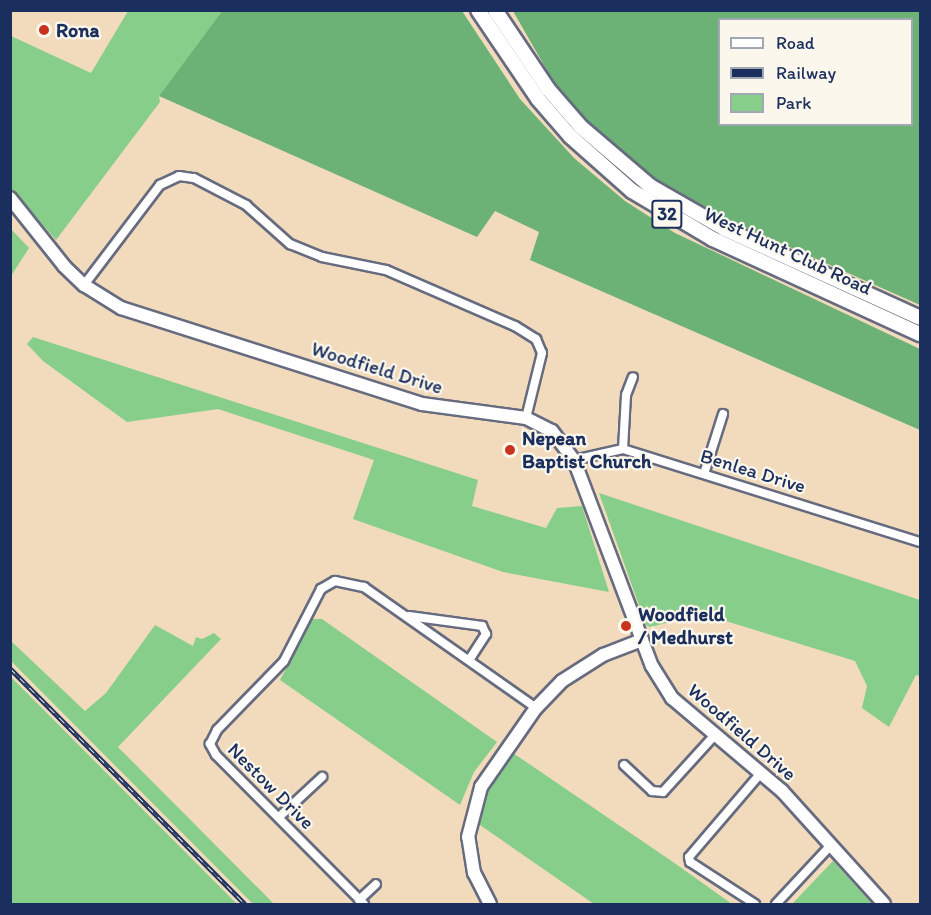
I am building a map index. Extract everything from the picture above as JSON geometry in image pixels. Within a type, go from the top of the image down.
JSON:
[{"type":"main road","name":"West Hunt Club Road","points":[[478,10],[538,99],[570,136],[632,190],[713,239],[921,334]]},
{"type":"main road","name":"West Hunt Club Road","points":[[495,10],[548,89],[581,127],[650,186],[725,229],[921,318]]},
{"type":"street","points":[[84,285],[160,185],[179,176],[194,178],[246,205],[290,244],[322,257],[386,270],[515,326],[536,339],[542,353],[526,418]]},
{"type":"street","name":"Woodfield Drive","points":[[10,198],[64,266],[84,285],[121,308],[422,404],[526,418],[552,431],[574,460],[652,666],[672,698],[714,736],[761,772],[884,904]]},
{"type":"street","points":[[623,449],[626,396],[633,377]]},
{"type":"street","points":[[704,474],[723,414]]},
{"type":"street","name":"Benlea Drive","points":[[574,460],[623,449],[921,542]]},
{"type":"street","name":"Nestow Drive","points":[[362,902],[216,756],[210,744],[217,730],[284,662],[316,595],[328,584],[349,582],[364,586],[536,708]]},
{"type":"street","name":"Nestow Drive","points":[[407,616],[482,626],[486,634],[469,660]]},
{"type":"street","points":[[490,904],[470,856],[468,837],[474,804],[487,778],[536,708],[577,669],[642,640]]},
{"type":"street","points":[[624,765],[652,791],[663,792],[714,736]]},
{"type":"street","points":[[755,904],[690,862],[689,857],[761,772]]},
{"type":"street","points":[[279,817],[322,777]]},
{"type":"street","points":[[776,904],[830,846]]},
{"type":"street","points":[[362,902],[376,884]]},
{"type":"green space","points":[[128,11],[222,11],[159,96],[160,102],[56,240],[11,189],[11,36],[91,73]]},
{"type":"green space","points":[[222,11],[462,11],[520,99],[574,158],[625,201],[675,233],[920,349],[920,430],[530,260],[539,232],[495,211],[477,237],[159,96]]},
{"type":"green space","points":[[513,11],[920,11],[920,305],[695,205],[652,177],[603,138],[557,88]]},
{"type":"green space","points":[[11,229],[29,248],[11,276]]},
{"type":"green space","points":[[33,337],[478,480],[472,506],[546,528],[557,508],[582,506],[609,592],[503,572],[353,519],[374,460],[218,409],[127,422],[43,361],[27,344]]},
{"type":"green space","points":[[599,493],[920,600],[920,676],[916,675],[889,727],[862,708],[867,686],[855,661],[703,614],[650,627],[646,625]]},
{"type":"green space","points":[[313,619],[322,619],[497,742],[474,772],[460,805],[280,680]]},
{"type":"green space","points":[[155,625],[193,646],[196,637],[202,639],[214,633],[221,639],[118,747],[274,904],[253,904],[11,661],[11,641],[85,711],[106,693]]},
{"type":"green space","points":[[11,677],[237,904],[11,904]]},
{"type":"green space","points":[[513,753],[732,904],[594,904],[477,823],[482,801]]},
{"type":"green space","points":[[833,861],[872,904],[792,904]]},
{"type":"railway","points":[[10,668],[245,904]]},
{"type":"place","name":"Rona","points":[[44,30]]},
{"type":"place","name":"Nepean Baptist Church","points":[[510,450]]},
{"type":"place","name":"Woodfield / Medhurst","points":[[626,626]]}]
